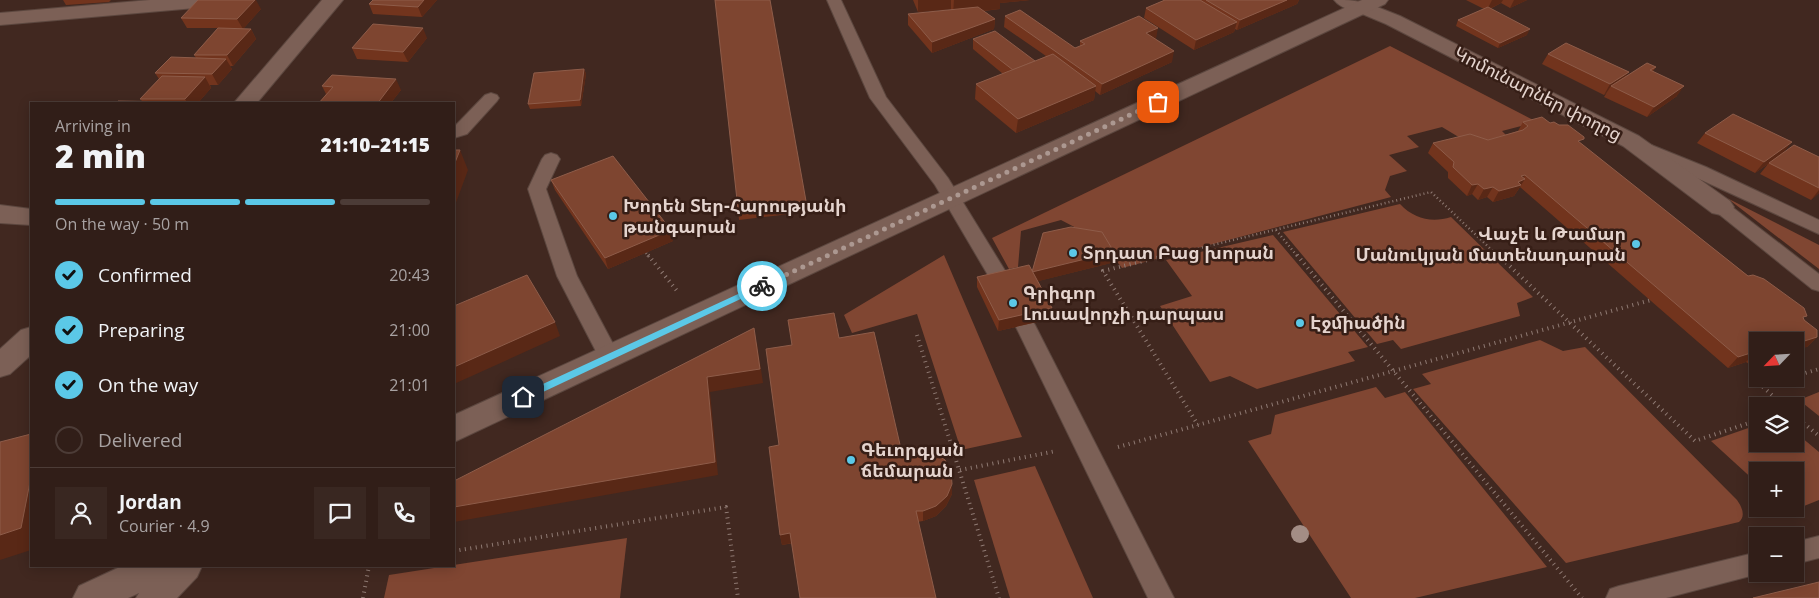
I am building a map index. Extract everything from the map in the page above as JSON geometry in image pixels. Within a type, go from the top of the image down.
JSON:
[{"type":"main road","points":[[0,19],[218,0]]},
{"type":"main road","points":[[246,102],[333,0]]},
{"type":"main road","points":[[455,429],[951,198],[1361,2]]},
{"type":"main road","name":"Կոմունարներ փողոց","points":[[1361,2],[1631,141],[1722,207]]},
{"type":"main road","points":[[0,214],[30,217]]},
{"type":"main road","points":[[91,598],[157,567]]},
{"type":"main road","points":[[154,598],[183,567]]},
{"type":"lane","points":[[834,0],[878,98],[942,182],[1002,282]]},
{"type":"lane","points":[[455,133],[461,130],[491,98]]},
{"type":"lane","points":[[1631,141],[1700,171],[1819,228]]},
{"type":"lane","points":[[551,159],[536,189],[567,276],[609,357]]},
{"type":"lane","points":[[1722,207],[1819,284]]},
{"type":"lane","points":[[1025,325],[1161,598]]},
{"type":"lane","points":[[1804,551],[1819,547]]},
{"type":"lane","points":[[1619,598],[1749,565]]},
{"type":"path","points":[[1198,425],[1103,272],[1431,192],[1695,441],[1749,423]]},
{"type":"path","points":[[1276,230],[1582,598]]},
{"type":"path","points":[[646,253],[698,316]]},
{"type":"path","points":[[959,470],[1086,450],[1198,425],[1651,300]]},
{"type":"path","points":[[917,335],[999,598]]},
{"type":"path","points":[[1804,373],[1819,369]]},
{"type":"path","points":[[1764,388],[1774,397]]},
{"type":"path","points":[[1804,424],[1819,436]]},
{"type":"path","points":[[455,551],[726,507],[738,598]]},
{"type":"path","points":[[363,598],[369,567]]},
{"type":"shaded area","points":[[1390,46],[1537,122],[1502,131],[1509,138],[1477,148],[1442,127],[1407,136],[1419,147],[1389,155],[1407,171],[1390,176],[1385,190],[1391,197],[1122,268],[1101,241],[1061,220],[1021,231],[1018,267],[1009,269],[992,238]]},
{"type":"shaded area","points":[[1727,198],[1819,245],[1819,269]]},
{"type":"shaded area","points":[[1400,204],[1411,213],[1424,218],[1437,220],[1451,217],[1533,297],[1517,303],[1520,316],[1401,349],[1393,340],[1377,344],[1283,232]]},
{"type":"shaded area","points":[[1273,235],[1368,347],[1348,352],[1355,361],[1257,389],[1230,376],[1210,382],[1160,306],[1192,296],[1166,260]]},
{"type":"shaded area","points":[[944,255],[1022,437],[961,450],[917,314],[852,333],[844,315]]},
{"type":"shaded area","points":[[1540,340],[1563,351],[1585,347],[1737,500],[1742,508],[1741,520],[1566,563],[1413,389],[1431,384],[1422,374]]},
{"type":"shaded area","points":[[1376,387],[1385,398],[1405,392],[1547,567],[1415,598],[1351,598],[1248,441],[1271,434],[1275,415]]},
{"type":"shaded area","points":[[1819,392],[1819,416],[1804,404],[1804,398]]},
{"type":"shaded area","points":[[1749,428],[1749,452],[1804,452],[1804,440],[1819,452],[1819,500],[1804,506],[1804,462],[1749,462],[1749,476],[1711,441]]},
{"type":"shaded area","points":[[1035,466],[1093,598],[1010,598],[974,480]]},
{"type":"shaded area","points":[[627,538],[620,598],[384,598],[389,575],[440,567],[455,567],[455,565]]},
{"type":"building","points":[[198,0],[255,0],[237,19],[181,18]]},
{"type":"building","points":[[373,0],[424,0],[418,7],[369,4]]},
{"type":"building","points":[[715,0],[770,0],[806,201],[738,209]]},
{"type":"building","points":[[1165,0],[1200,0],[1237,22],[1196,40],[1146,8]]},
{"type":"building","points":[[1206,0],[1287,0],[1240,20]]},
{"type":"building","points":[[978,7],[995,19],[932,42],[908,14]]},
{"type":"building","points":[[1488,7],[1530,29],[1500,43],[1458,20]]},
{"type":"building","points":[[1020,10],[1075,48],[1085,44],[1080,41],[1139,16],[1158,28],[1146,33],[1174,51],[1102,84],[1005,16]]},
{"type":"building","points":[[373,24],[423,28],[403,52],[352,48]]},
{"type":"building","points":[[218,28],[251,29],[227,55],[194,55]]},
{"type":"building","points":[[995,31],[1035,61],[1013,70],[973,39]]},
{"type":"building","points":[[1566,43],[1629,72],[1610,84],[1548,54]]},
{"type":"building","points":[[1053,54],[1096,86],[1018,119],[976,84]]},
{"type":"building","points":[[171,57],[226,59],[212,74],[155,73]]},
{"type":"building","points":[[1647,63],[1656,67],[1650,70],[1684,86],[1654,107],[1611,86]]},
{"type":"building","points":[[584,69],[580,100],[528,104],[534,73]]},
{"type":"building","points":[[332,75],[396,79],[379,102],[320,102],[333,87],[322,86]]},
{"type":"building","points":[[162,76],[205,77],[185,99],[140,99]]},
{"type":"building","points":[[118,101],[182,102],[117,102]]},
{"type":"building","points":[[1733,114],[1792,142],[1764,162],[1705,133]]},
{"type":"building","name":"Վաչե և Թամար Մանուկյան մատենադարան","points":[[1542,117],[1550,123],[1568,125],[1584,137],[1584,139],[1578,141],[1748,276],[1753,275],[1764,279],[1804,308],[1807,316],[1803,317],[1804,320],[1817,330],[1817,337],[1804,341],[1804,332],[1749,332],[1749,354],[1738,357],[1525,175],[1521,176],[1525,179],[1518,182],[1521,185],[1499,191],[1493,187],[1484,189],[1478,184],[1472,185],[1453,167],[1454,162],[1433,143],[1470,134],[1488,140],[1523,130],[1528,126],[1523,122]]},
{"type":"building","points":[[1794,145],[1819,157],[1819,188],[1769,163]]},
{"type":"building","points":[[455,150],[460,150],[455,162]]},
{"type":"building","name":"Խորեն Տեր-Հարությանի թանգարան","points":[[613,156],[671,230],[605,258],[551,180]]},
{"type":"building","name":"Տրդատ Բաց խորան","points":[[1071,227],[1102,232],[1114,252],[1032,272],[1043,233]]},
{"type":"building","name":"Գրիգոր Լուսավորչի դարպաս","points":[[1029,265],[1052,308],[999,320],[977,277]]},
{"type":"building","points":[[527,275],[555,322],[455,367],[455,306]]},
{"type":"building","name":"Գեւորգյան ճեմարան","points":[[834,313],[839,338],[874,332],[901,449],[920,447],[934,452],[945,460],[951,472],[952,484],[947,496],[936,506],[923,511],[916,511],[936,598],[800,598],[790,533],[780,535],[769,447],[779,445],[766,349],[792,345],[788,320]]},
{"type":"building","points":[[754,328],[760,369],[707,377],[715,462],[455,507],[455,480]]},
{"type":"building","points":[[30,434],[30,482],[21,528],[0,535],[0,442]]},
{"type":"building","points":[[1819,582],[1819,598],[1753,598]]},
{"type":"way so far","points":[[762,286],[1158,102]]},
{"type":"place","name":"Խորեն Տեր-Հարությանի թանգարան","points":[[613,216]]},
{"type":"place","name":"Վաչե և Թամար Մանուկյան մատենադարան","points":[[1636,244]]},
{"type":"place","name":"Տրդատ Բաց խորան","points":[[1073,253]]},
{"type":"place","name":"Գրիգոր Լուսավորչի դարպաս","points":[[1013,303]]},
{"type":"place","name":"Էջմիածին","points":[[1300,323]]},
{"type":"place","name":"Գեւորգյան ճեմարան","points":[[851,460]]},
{"type":"route","points":[[523,397],[762,286]]}]
